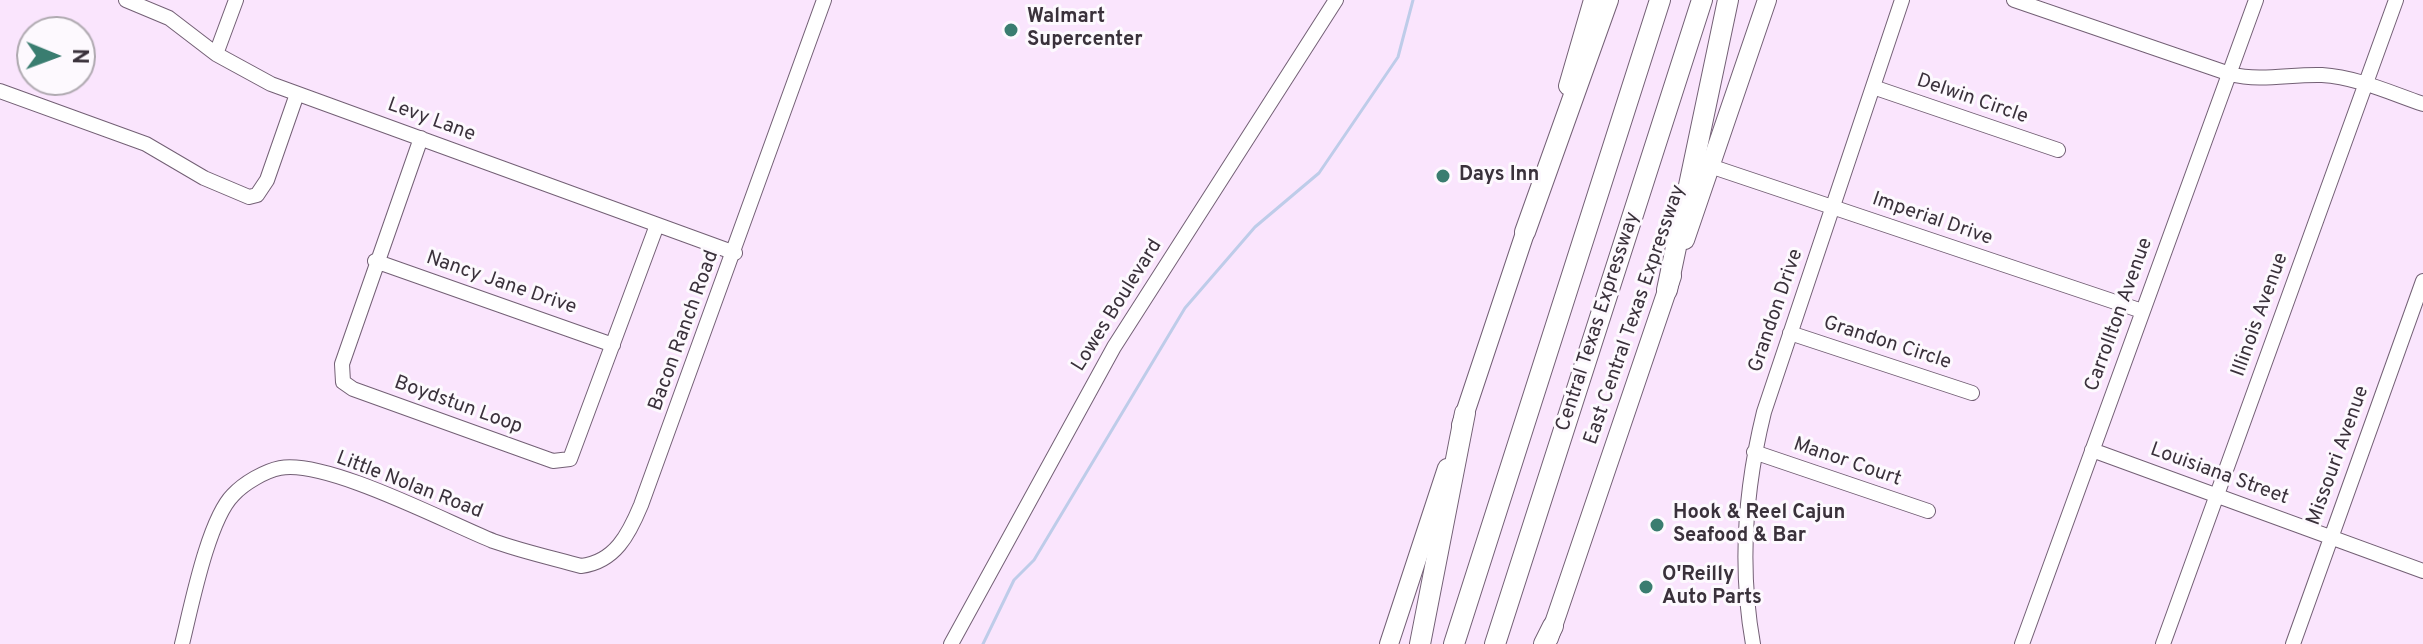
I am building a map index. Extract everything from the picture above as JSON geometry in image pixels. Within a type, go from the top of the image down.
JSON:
[{"type":"highway","points":[[1525,232],[1608,0]]},
{"type":"highway","name":"Central Texas Expressway","points":[[1454,644],[1660,0]]},
{"type":"highway","name":"Central Texas Expressway","points":[[1495,644],[1702,0]]},
{"type":"highway","points":[[1667,290],[1728,0]]},
{"type":"highway","points":[[1420,644],[1465,413]]},
{"type":"main road","points":[[1389,644],[1525,232],[1593,0]]},
{"type":"main road","name":"East Central Texas Expressway","points":[[1548,638],[1767,0]]},
{"type":"street","name":"Levy Lane","points":[[126,0],[169,18],[216,54],[297,94],[735,253]]},
{"type":"street","points":[[216,54],[236,0]]},
{"type":"street","name":"Bacon Ranch Road","points":[[496,542],[581,566],[595,565],[628,536],[735,253],[824,0]]},
{"type":"street","name":"Lowes Boulevard","points":[[951,644],[1114,347],[1336,0]]},
{"type":"street","name":"Grandon Drive","points":[[1753,644],[1744,557],[1754,452],[1790,333],[1902,0]]},
{"type":"street","points":[[2014,0],[2230,74],[2256,80],[2323,75],[2365,84],[2423,104]]},
{"type":"street","name":"Carrollton Avenue","points":[[2022,644],[2256,0]]},
{"type":"street","name":"Illinois Avenue","points":[[2163,644],[2396,0]]},
{"type":"street","name":"Delwin Circle","points":[[1873,87],[2058,150]]},
{"type":"street","points":[[0,91],[146,144],[204,178],[249,197],[257,195],[267,180],[297,94]]},
{"type":"street","name":"Boydstun Loop","points":[[421,138],[375,261],[342,364],[340,374],[346,386],[553,461],[565,461],[574,453],[657,225]]},
{"type":"street","name":"Imperial Drive","points":[[1710,166],[2142,311]]},
{"type":"street","name":"Nancy Jane Drive","points":[[375,261],[613,345]]},
{"type":"street","name":"Missouri Avenue","points":[[2293,644],[2423,281]]},
{"type":"street","name":"Grandon Circle","points":[[1790,333],[1972,393]]},
{"type":"street","name":"Louisiana Street","points":[[2092,450],[2423,571]]},
{"type":"street","name":"Manor Court","points":[[1754,452],[1928,511]]},
{"type":"street","name":"Little Nolan Road","points":[[182,644],[204,554],[231,496],[254,479],[281,467],[315,471],[351,482],[496,542]]},
{"type":"waterway","points":[[983,644],[1014,580],[1034,560],[1185,308],[1255,227],[1319,173],[1398,57],[1413,0]]},
{"type":"place","name":"Walmart Supercenter","points":[[1011,30]]},
{"type":"place","name":"Days Inn","points":[[1443,176]]},
{"type":"place","name":"Hook & Reel Cajun Seafood & Bar","points":[[1657,525]]},
{"type":"place","name":"O'Reilly Auto Parts","points":[[1646,587]]}]
